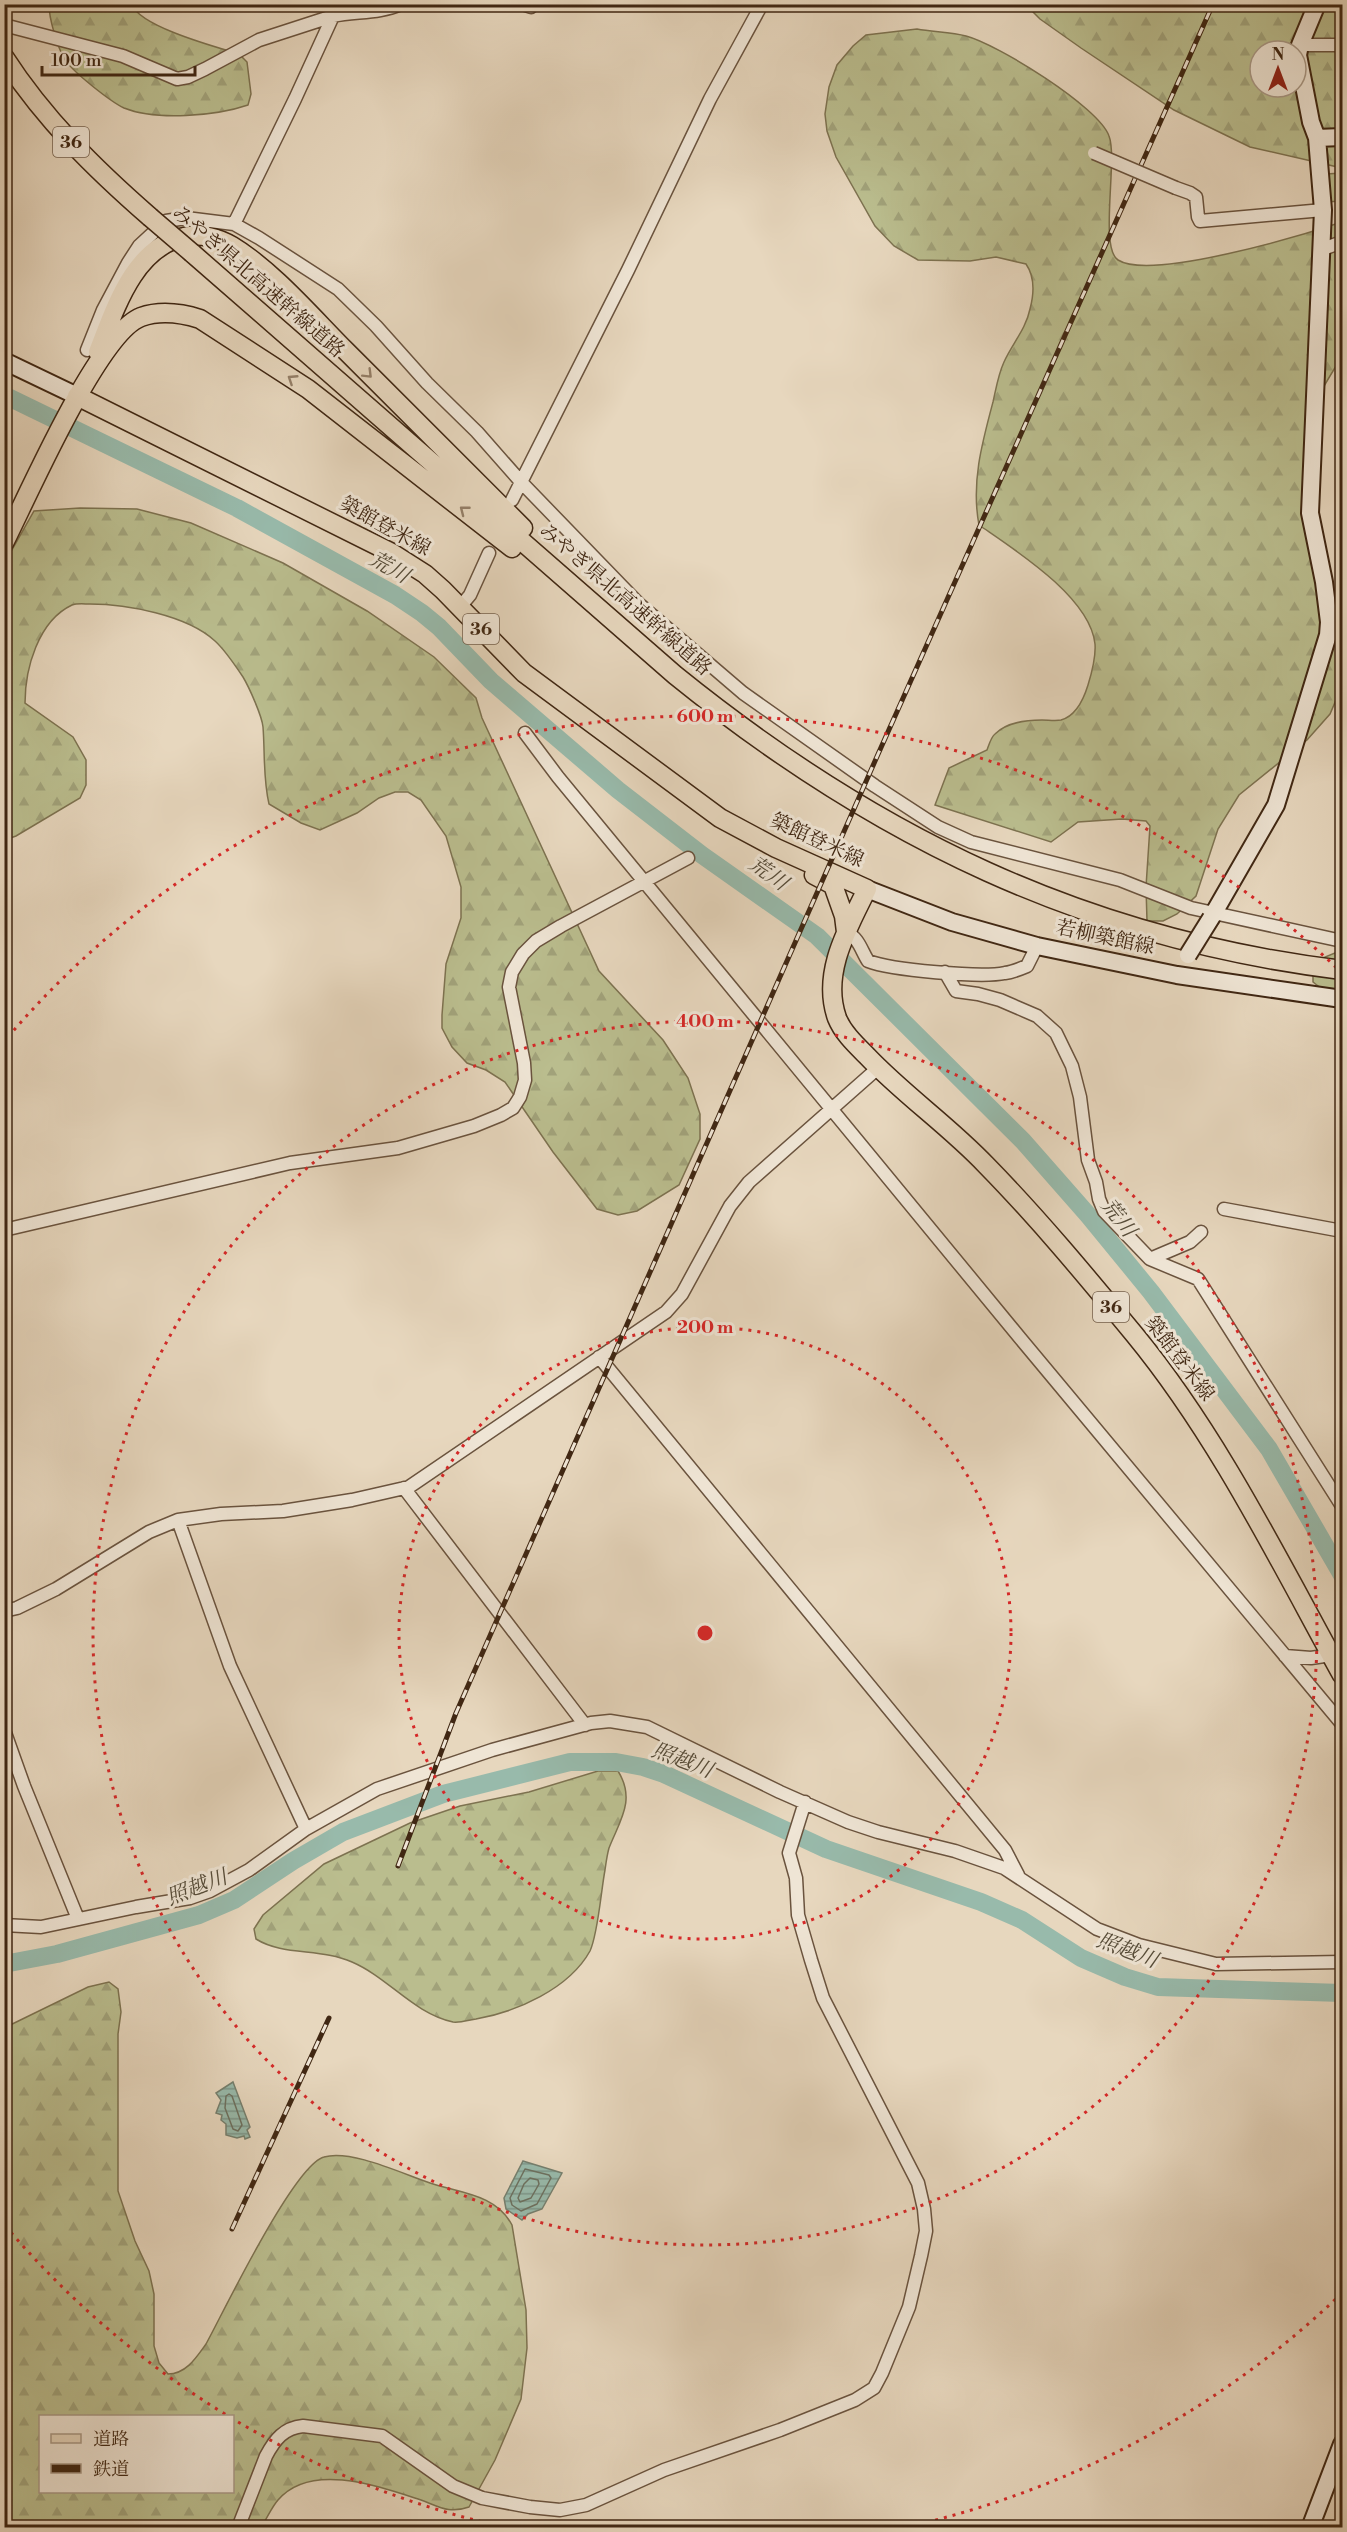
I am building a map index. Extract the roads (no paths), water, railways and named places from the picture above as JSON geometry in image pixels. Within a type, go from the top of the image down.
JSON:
[{"type":"main road","name":"みやぎ県北高速幹線道路","points":[[4,57],[37,102],[87,160],[150,217],[675,675],[785,759],[900,830],[970,866],[1080,910],[1143,930],[1234,952],[1342,970]]},
{"type":"main road","points":[[88,378],[112,317],[135,273],[157,247],[187,236],[215,238],[231,246],[287,292],[575,579],[675,675]]},
{"type":"main road","points":[[4,543],[74,402],[88,378],[124,328],[140,317],[161,313],[182,313],[200,319],[308,389],[675,675]]},
{"type":"main road","name":"築館登米線","points":[[74,402],[392,553],[424,574],[460,607],[524,674],[720,818],[776,848],[867,889],[844,936],[836,960],[833,1002],[838,1020],[849,1038],[878,1068],[986,1164],[1071,1259],[1164,1372],[1231,1477],[1342,1675]]},
{"type":"main road","points":[[776,848],[799,867],[832,885],[844,916],[844,936]]},
{"type":"street","points":[[4,26],[123,56],[177,79],[188,77],[205,69],[259,40],[333,16],[376,12],[401,4]]},
{"type":"street","points":[[522,4],[531,7],[534,4]]},
{"type":"street","points":[[512,501],[628,270],[710,99],[762,4]]},
{"type":"street","points":[[1302,39],[1317,4]]},
{"type":"street","points":[[234,225],[333,16]]},
{"type":"street","points":[[1308,45],[1342,45]]},
{"type":"street","points":[[1178,975],[1276,805],[1328,635],[1329,622],[1324,582],[1310,513],[1323,210],[1317,138],[1306,99]]},
{"type":"street","points":[[1317,138],[1342,137]]},
{"type":"street","points":[[1094,153],[1190,193],[1196,198],[1200,221],[1323,210]]},
{"type":"street","points":[[87,350],[102,310],[128,263],[139,246],[166,221],[186,218],[234,225],[259,238],[338,289],[376,326],[521,482],[639,604],[743,693],[874,786],[938,827],[971,842],[1120,880],[1212,916],[1342,941]]},
{"type":"street","points":[[1320,250],[1342,242]]},
{"type":"street","points":[[4,361],[74,402]]},
{"type":"street","points":[[460,607],[470,595],[489,553]]},
{"type":"street","points":[[525,733],[558,777],[1020,1338],[1342,1724]]},
{"type":"street","points":[[4,1230],[290,1163],[398,1148],[474,1126],[501,1115],[513,1107],[525,1080],[524,1062],[509,987],[512,972],[523,954],[536,942],[561,926],[688,858]]},
{"type":"street","name":"若柳築館線","points":[[867,889],[952,922],[1036,946],[1178,975],[1342,999]]},
{"type":"street","points":[[844,936],[853,935],[868,961],[892,967],[945,972],[1003,974],[1021,969],[1028,966],[1036,946]]},
{"type":"street","points":[[945,972],[956,991],[1000,1000],[1037,1016],[1056,1033],[1072,1066],[1080,1097],[1088,1160],[1104,1211],[1150,1259],[1198,1279],[1342,1506]]},
{"type":"street","points":[[4,1611],[17,1608],[56,1589],[149,1532],[178,1520],[221,1514],[283,1511],[404,1488],[666,1312],[682,1294],[730,1206],[749,1182],[878,1068]]},
{"type":"street","points":[[1224,1209],[1342,1231]]},
{"type":"street","points":[[1150,1259],[1190,1242],[1201,1232]]},
{"type":"street","points":[[599,1356],[1005,1850],[1020,1879]]},
{"type":"street","points":[[404,1488],[585,1725]]},
{"type":"street","points":[[178,1520],[230,1666],[306,1829]]},
{"type":"street","points":[[1285,1656],[1311,1658],[1331,1655]]},
{"type":"street","points":[[4,1925],[41,1927],[190,1898],[210,1891],[249,1870],[306,1829],[377,1789],[484,1753],[585,1725],[610,1722],[647,1727],[780,1792],[878,1833],[981,1858],[1004,1868],[1097,1929],[1139,1945],[1216,1964],[1342,1962]]},
{"type":"street","points":[[4,1730],[24,1786],[78,1918]]},
{"type":"street","points":[[238,2528],[266,2456],[272,2445],[291,2427],[303,2426],[382,2436],[453,2486],[482,2498],[560,2510],[586,2505],[664,2470],[780,2430],[855,2400],[874,2388],[909,2307],[926,2231],[924,2209],[918,2183],[824,1998],[811,1960],[798,1915],[796,1878],[789,1853],[805,1802]]},
{"type":"street","points":[[1310,2528],[1342,2444]]},
{"type":"water","points":[[233,2082],[250,2127],[247,2130],[250,2137],[245,2139],[244,2136],[237,2138],[226,2135],[226,2124],[221,2120],[222,2115],[216,2113],[221,2100],[216,2093]]},
{"type":"water","points":[[523,2161],[562,2173],[542,2209],[528,2214],[522,2220],[506,2209],[504,2198]]},
{"type":"waterway","name":"荒川","points":[[4,395],[237,508],[395,595],[439,627],[491,681],[618,790],[702,855],[817,936],[1023,1141],[1088,1215],[1151,1292],[1269,1449],[1342,1575]]},
{"type":"waterway","name":"照越川","points":[[4,1964],[57,1954],[199,1915],[234,1900],[293,1861],[343,1832],[443,1794],[570,1762],[616,1762],[664,1774],[826,1849],[981,1902],[1022,1920],[1081,1958],[1125,1977],[1158,1987],[1342,1993]]},
{"type":"railway","points":[[398,1866],[456,1713],[879,752],[1213,4]]},
{"type":"railway","points":[[232,2229],[329,2018]]}]
